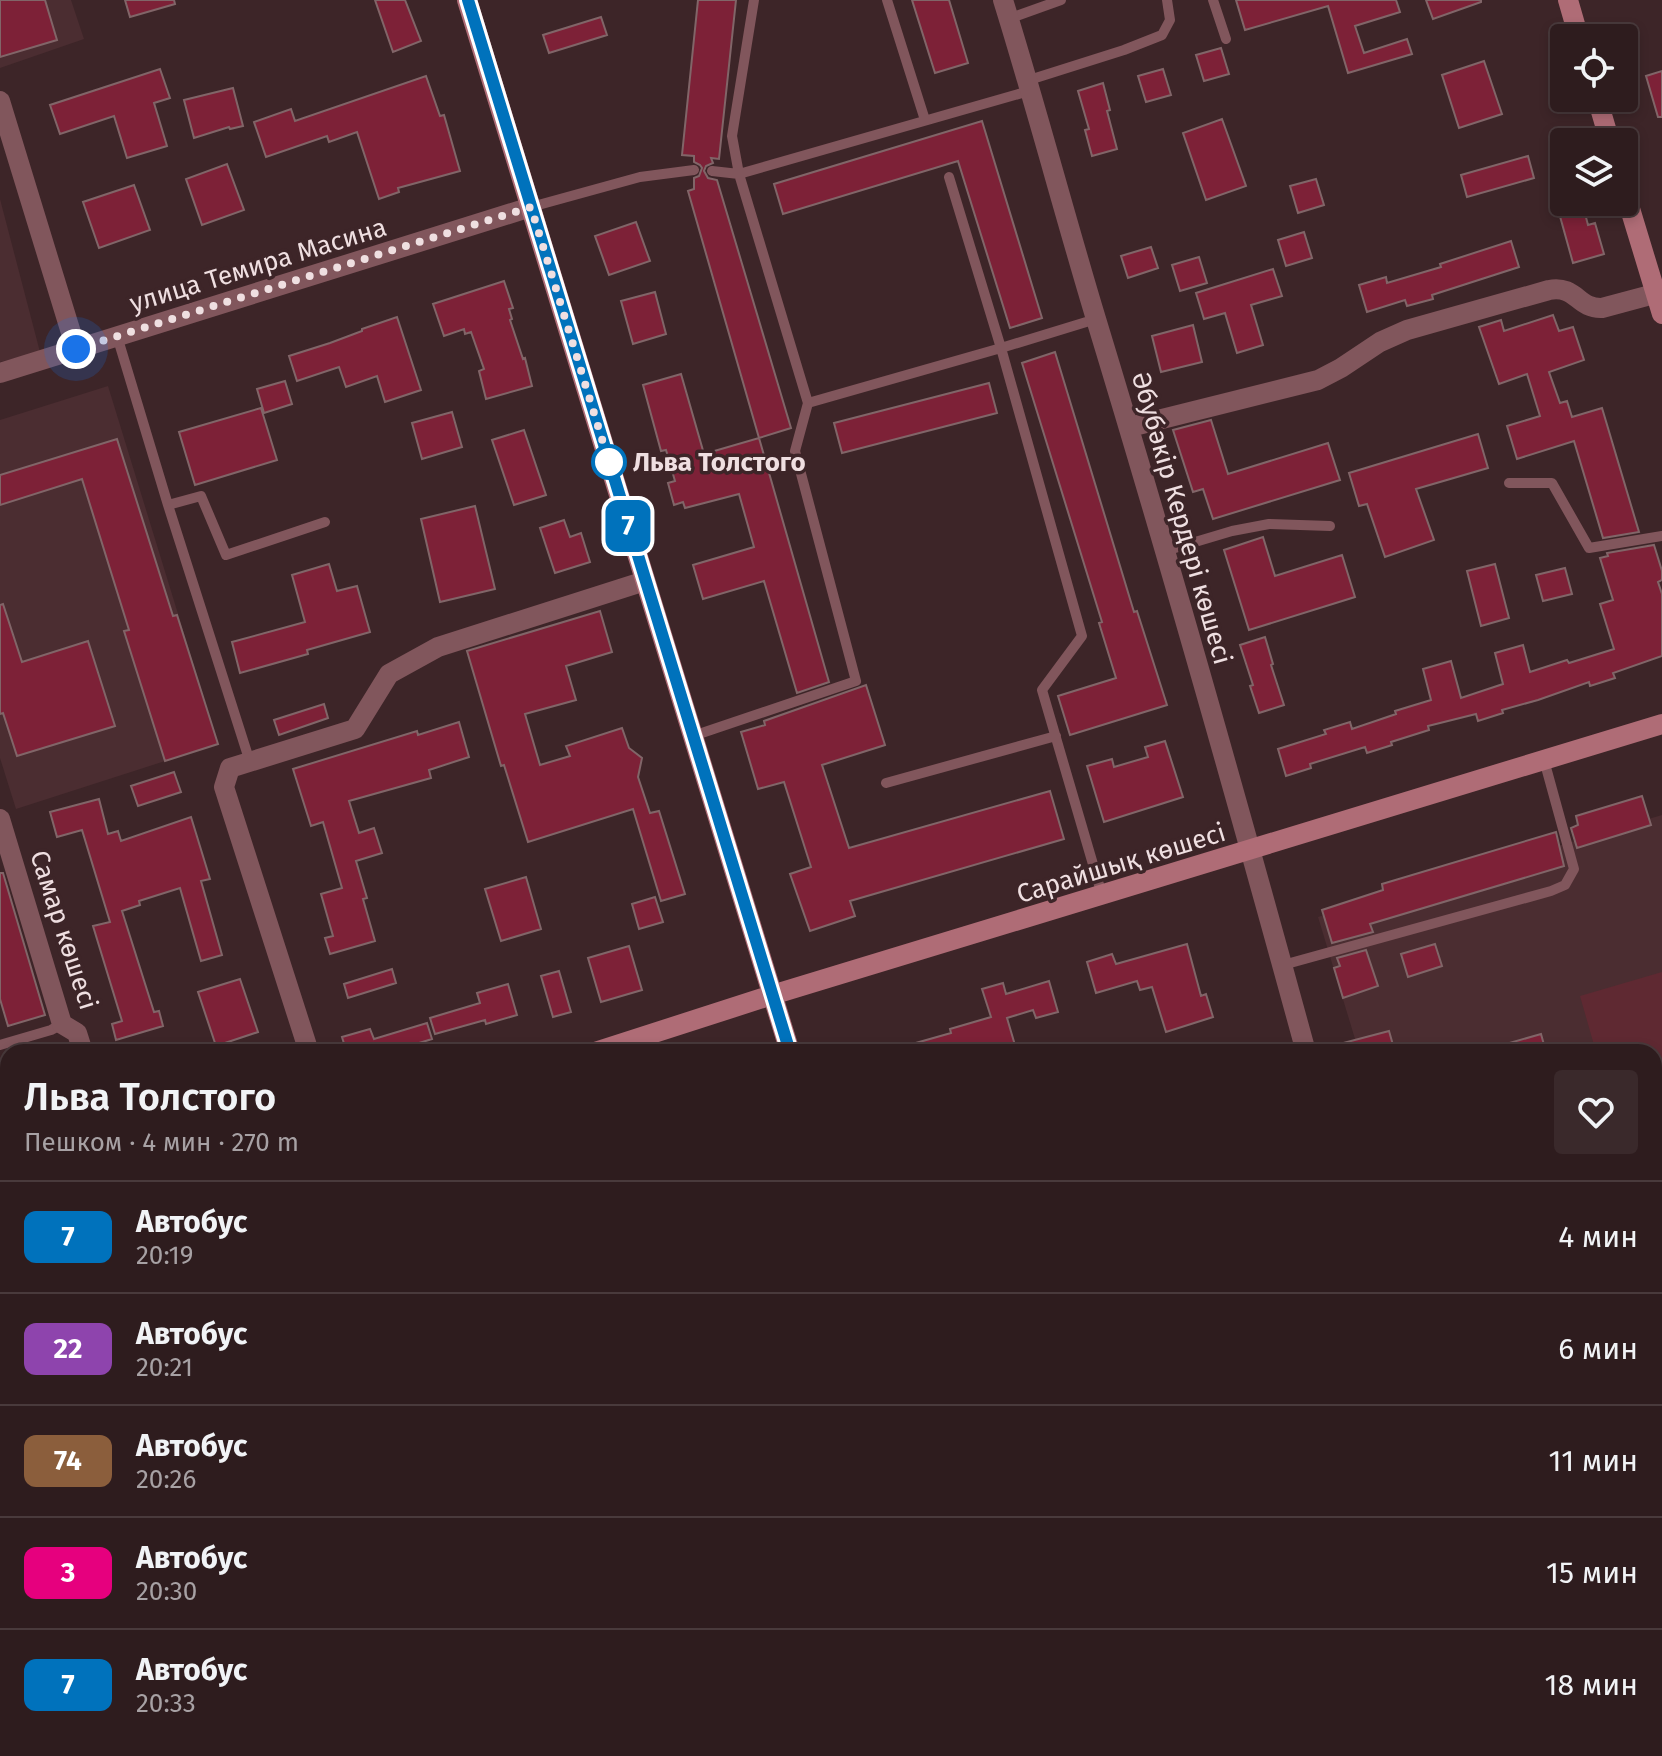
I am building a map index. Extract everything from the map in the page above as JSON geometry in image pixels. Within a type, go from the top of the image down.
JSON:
[{"type":"street","points":[[467,0],[787,1044]]},
{"type":"street","points":[[1568,0],[1575,24]]},
{"type":"street","name":"Әбубәкір Кердері көшесі","points":[[1006,9],[1130,427],[1304,1044]]},
{"type":"street","points":[[0,101],[76,349]]},
{"type":"street","name":"улица Темира Масина","points":[[0,373],[531,207]]},
{"type":"street","points":[[1633,216],[1659,293],[1662,314]]},
{"type":"street","points":[[1130,427],[1318,380],[1380,342],[1407,330],[1549,290],[1558,288],[1569,291],[1594,308],[1659,293]]},
{"type":"street","points":[[306,1044],[224,787],[230,768],[355,729],[389,674],[438,647],[645,581]]},
{"type":"street","name":"Сарайшық көшесі","points":[[620,1044],[1662,724]]},
{"type":"street","name":"Самар көшесі","points":[[0,819],[62,1024],[77,1033],[80,1044]]},
{"type":"lane","points":[[693,736],[856,681],[795,451],[808,403],[739,174],[732,136],[754,0]]},
{"type":"lane","points":[[887,0],[925,120]]},
{"type":"lane","points":[[1006,9],[1061,0]]},
{"type":"lane","points":[[712,171],[739,174],[925,120],[1124,50],[1162,35],[1170,20],[1167,0]]},
{"type":"lane","points":[[1213,0],[1226,39]]},
{"type":"lane","points":[[531,207],[640,177],[694,170]]},
{"type":"lane","points":[[949,177],[1082,636],[1042,690],[1102,895]]},
{"type":"lane","points":[[808,403],[1096,319]]},
{"type":"lane","points":[[117,336],[250,762]]},
{"type":"lane","points":[[1509,483],[1552,483],[1589,548],[1662,536]]},
{"type":"lane","points":[[168,505],[201,496],[226,555],[325,522]]},
{"type":"lane","points":[[1165,551],[1232,531],[1269,524],[1330,526]]},
{"type":"lane","points":[[886,783],[1056,736]]},
{"type":"lane","points":[[1283,965],[1565,885],[1574,869],[1544,760]]},
{"type":"lane","points":[[3,1044],[62,1024]]},
{"type":"shaded area","points":[[0,0],[71,0],[84,39],[0,68]]},
{"type":"shaded area","points":[[0,199],[40,352],[0,362]]},
{"type":"shaded area","points":[[108,386],[218,744],[16,809],[0,758],[0,420]]},
{"type":"shaded area","points":[[1662,815],[1662,1044],[1357,1044],[1318,917]]},
{"type":"shaded area","points":[[1662,972],[1662,1044],[1594,1044],[1580,996]]},
{"type":"building","points":[[0,0],[45,0],[57,40],[0,57]]},
{"type":"building","points":[[125,0],[174,0],[175,4],[130,17]]},
{"type":"building","points":[[375,0],[405,0],[421,41],[393,52]]},
{"type":"building","points":[[698,0],[736,0],[719,159],[711,158],[713,163],[706,166],[704,171],[708,178],[717,180],[791,428],[759,438],[688,191],[694,189],[694,178],[699,176],[702,168],[694,162],[694,156],[682,155]]},
{"type":"building","points":[[912,0],[949,0],[968,63],[935,73]]},
{"type":"building","points":[[1236,0],[1396,0],[1400,12],[1355,26],[1364,53],[1407,39],[1412,54],[1348,73],[1328,6],[1245,30]]},
{"type":"building","points":[[1426,0],[1481,0],[1481,2],[1433,19]]},
{"type":"building","points":[[601,17],[607,35],[549,53],[543,35]]},
{"type":"building","points":[[1221,48],[1229,74],[1204,81],[1196,55]]},
{"type":"building","points":[[1484,61],[1502,114],[1459,128],[1442,75]]},
{"type":"building","points":[[160,69],[170,98],[154,103],[167,146],[127,158],[114,116],[60,134],[50,105]]},
{"type":"building","points":[[1163,69],[1171,95],[1146,102],[1138,76]]},
{"type":"building","points":[[1662,71],[1662,117],[1658,117],[1646,76]]},
{"type":"building","points":[[426,76],[440,116],[444,115],[460,171],[398,188],[399,192],[379,199],[357,132],[329,142],[327,136],[266,157],[254,122],[291,109],[295,121]]},
{"type":"building","points":[[1103,83],[1117,149],[1092,156],[1085,130],[1089,129],[1078,91]]},
{"type":"building","points":[[233,88],[243,126],[194,138],[184,100]]},
{"type":"building","points":[[1222,119],[1246,186],[1206,200],[1183,133]]},
{"type":"building","points":[[982,121],[1042,318],[1010,328],[958,161],[783,214],[774,184]]},
{"type":"building","points":[[1528,156],[1534,178],[1467,197],[1461,175]]},
{"type":"building","points":[[227,164],[244,210],[202,225],[186,179]]},
{"type":"building","points":[[1316,179],[1324,205],[1298,213],[1290,186]]},
{"type":"building","points":[[134,185],[150,230],[99,248],[83,202]]},
{"type":"building","points":[[1560,216],[1586,216],[1588,225],[1595,223],[1604,254],[1573,263]]},
{"type":"building","points":[[636,222],[650,261],[609,275],[595,236]]},
{"type":"building","points":[[1304,232],[1312,258],[1286,266],[1278,240]]},
{"type":"building","points":[[1511,241],[1519,267],[1432,295],[1433,299],[1407,306],[1405,300],[1367,312],[1359,285],[1386,277],[1387,283]]},
{"type":"building","points":[[1151,247],[1158,268],[1128,278],[1121,256]]},
{"type":"building","points":[[1199,257],[1207,283],[1180,291],[1172,265]]},
{"type":"building","points":[[1273,269],[1282,296],[1251,305],[1263,345],[1237,353],[1225,313],[1204,319],[1196,293]]},
{"type":"building","points":[[504,281],[513,308],[509,309],[510,320],[532,386],[486,399],[479,371],[484,369],[471,332],[465,334],[464,329],[444,336],[433,304]]},
{"type":"building","points":[[655,292],[666,334],[633,344],[621,301]]},
{"type":"building","points":[[1553,315],[1559,331],[1573,327],[1584,360],[1549,372],[1560,403],[1567,401],[1572,417],[1602,408],[1639,532],[1603,538],[1574,441],[1517,459],[1507,426],[1540,416],[1527,374],[1499,384],[1479,327],[1501,320],[1504,331]]},
{"type":"building","points":[[397,317],[421,390],[385,402],[377,376],[346,387],[339,367],[297,381],[289,356]]},
{"type":"building","points":[[1193,325],[1202,362],[1161,372],[1152,336]]},
{"type":"building","points":[[1055,352],[1134,612],[1137,611],[1167,705],[1070,735],[1058,696],[1116,678],[1099,623],[1102,622],[1022,363]]},
{"type":"building","points":[[681,374],[704,454],[759,438],[829,682],[797,693],[764,581],[703,599],[693,565],[754,547],[739,494],[685,508],[683,502],[674,505],[668,483],[675,481],[666,450],[661,451],[643,385]]},
{"type":"building","points":[[285,381],[292,404],[264,413],[257,389]]},
{"type":"building","points":[[989,383],[997,413],[842,453],[834,423]]},
{"type":"building","points":[[261,408],[277,460],[195,485],[179,432]]},
{"type":"building","points":[[452,412],[462,447],[422,459],[412,423]]},
{"type":"building","points":[[1211,420],[1228,474],[1328,443],[1340,480],[1213,519],[1203,489],[1193,492],[1173,430]]},
{"type":"building","points":[[524,430],[546,495],[514,505],[492,440]]},
{"type":"building","points":[[1478,434],[1488,468],[1416,489],[1434,540],[1385,557],[1367,504],[1359,506],[1349,473]]},
{"type":"building","points":[[117,439],[173,616],[177,615],[218,744],[165,761],[124,631],[129,630],[82,479],[0,505],[0,475]]},
{"type":"building","points":[[475,506],[495,589],[440,602],[421,519]]},
{"type":"building","points":[[564,520],[570,537],[581,533],[590,562],[555,573],[540,528]]},
{"type":"building","points":[[1263,537],[1275,576],[1342,555],[1355,597],[1249,630],[1224,550]]},
{"type":"building","points":[[1654,545],[1662,571],[1662,580],[1658,582],[1662,594],[1662,656],[1613,673],[1615,678],[1590,686],[1589,682],[1502,710],[1503,713],[1478,721],[1476,714],[1428,726],[1429,730],[1391,742],[1392,745],[1367,753],[1365,747],[1310,764],[1311,768],[1286,776],[1278,749],[1326,734],[1324,730],[1350,722],[1352,729],[1431,700],[1423,669],[1451,661],[1461,698],[1503,684],[1495,653],[1523,645],[1530,672],[1614,649],[1600,604],[1613,600],[1600,558],[1608,556],[1607,553]]},
{"type":"building","points":[[329,564],[337,591],[357,586],[370,632],[240,673],[232,642],[305,622],[292,575]]},
{"type":"building","points":[[1495,564],[1509,618],[1481,626],[1467,571]]},
{"type":"building","points":[[1565,568],[1572,594],[1543,601],[1536,575]]},
{"type":"building","points":[[3,604],[22,662],[88,641],[115,726],[17,756],[3,713],[0,714],[0,605]]},
{"type":"building","points":[[600,611],[612,652],[566,666],[576,700],[525,714],[540,765],[570,756],[566,746],[622,728],[629,748],[642,758],[638,777],[650,813],[659,811],[685,894],[661,901],[633,809],[528,842],[504,765],[501,766],[467,651]]},
{"type":"building","points":[[1265,637],[1284,705],[1259,713],[1240,645]]},
{"type":"building","points":[[866,685],[885,745],[822,765],[849,848],[1050,791],[1064,839],[850,901],[855,916],[810,931],[790,874],[811,867],[784,782],[758,789],[741,732]]},
{"type":"building","points":[[324,704],[328,718],[279,735],[274,720]]},
{"type":"building","points":[[459,722],[469,757],[429,770],[431,778],[349,801],[359,833],[374,828],[382,853],[356,861],[375,941],[330,954],[325,938],[333,936],[321,894],[342,888],[323,822],[311,826],[293,769],[417,731],[418,735]]},
{"type":"building","points":[[1165,741],[1183,797],[1104,822],[1087,766],[1112,759],[1114,767],[1148,757],[1145,747]]},
{"type":"building","points":[[174,772],[181,792],[138,806],[131,786]]},
{"type":"building","points":[[1642,796],[1651,825],[1577,848],[1571,828],[1578,825],[1576,816]]},
{"type":"building","points":[[99,799],[108,834],[118,831],[121,841],[191,817],[210,879],[201,881],[222,955],[201,961],[180,888],[139,901],[140,905],[122,911],[154,1012],[159,1011],[163,1026],[116,1040],[112,1024],[122,1021],[93,926],[110,922],[82,830],[57,837],[50,812]]},
{"type":"building","points":[[1556,832],[1564,866],[1370,924],[1373,932],[1332,943],[1322,910],[1383,890],[1382,884]]},
{"type":"building","points":[[0,873],[3,873],[45,1015],[8,1026],[0,999]]},
{"type":"building","points":[[526,877],[541,929],[501,941],[485,889]]},
{"type":"building","points":[[655,897],[663,922],[639,929],[632,904]]},
{"type":"building","points":[[1187,944],[1201,996],[1206,994],[1213,1017],[1166,1032],[1152,987],[1140,990],[1137,981],[1096,993],[1087,962],[1112,954],[1116,964]]},
{"type":"building","points":[[1435,944],[1442,966],[1408,977],[1401,954]]},
{"type":"building","points":[[629,946],[642,990],[601,1002],[588,958]]},
{"type":"building","points":[[1366,950],[1378,986],[1343,998],[1334,968],[1340,966],[1337,958]]},
{"type":"building","points":[[392,969],[396,983],[348,998],[344,984]]},
{"type":"building","points":[[559,971],[571,1012],[553,1017],[541,976]]},
{"type":"building","points":[[240,979],[258,1032],[215,1044],[198,992]]},
{"type":"building","points":[[1049,981],[1058,1012],[1036,1018],[1033,1010],[1007,1018],[1015,1044],[912,1044],[991,1017],[982,989],[1003,983],[1006,994]]},
{"type":"building","points":[[508,984],[517,1015],[435,1034],[430,1018],[480,1003],[477,993]]},
{"type":"building","points":[[427,1023],[432,1039],[416,1044],[344,1044],[342,1037],[370,1029],[374,1039]]},
{"type":"building","points":[[1389,1031],[1393,1044],[1339,1044]]},
{"type":"building","points":[[1541,1034],[1544,1044],[1506,1044]]},
{"type":"bus line","name":"7","points":[[468,0],[788,1044]]},
{"type":"place","name":"Льва Толстого","points":[[609,462]]},
{"type":"route","points":[[76,349],[531,207],[609,462]]}]
